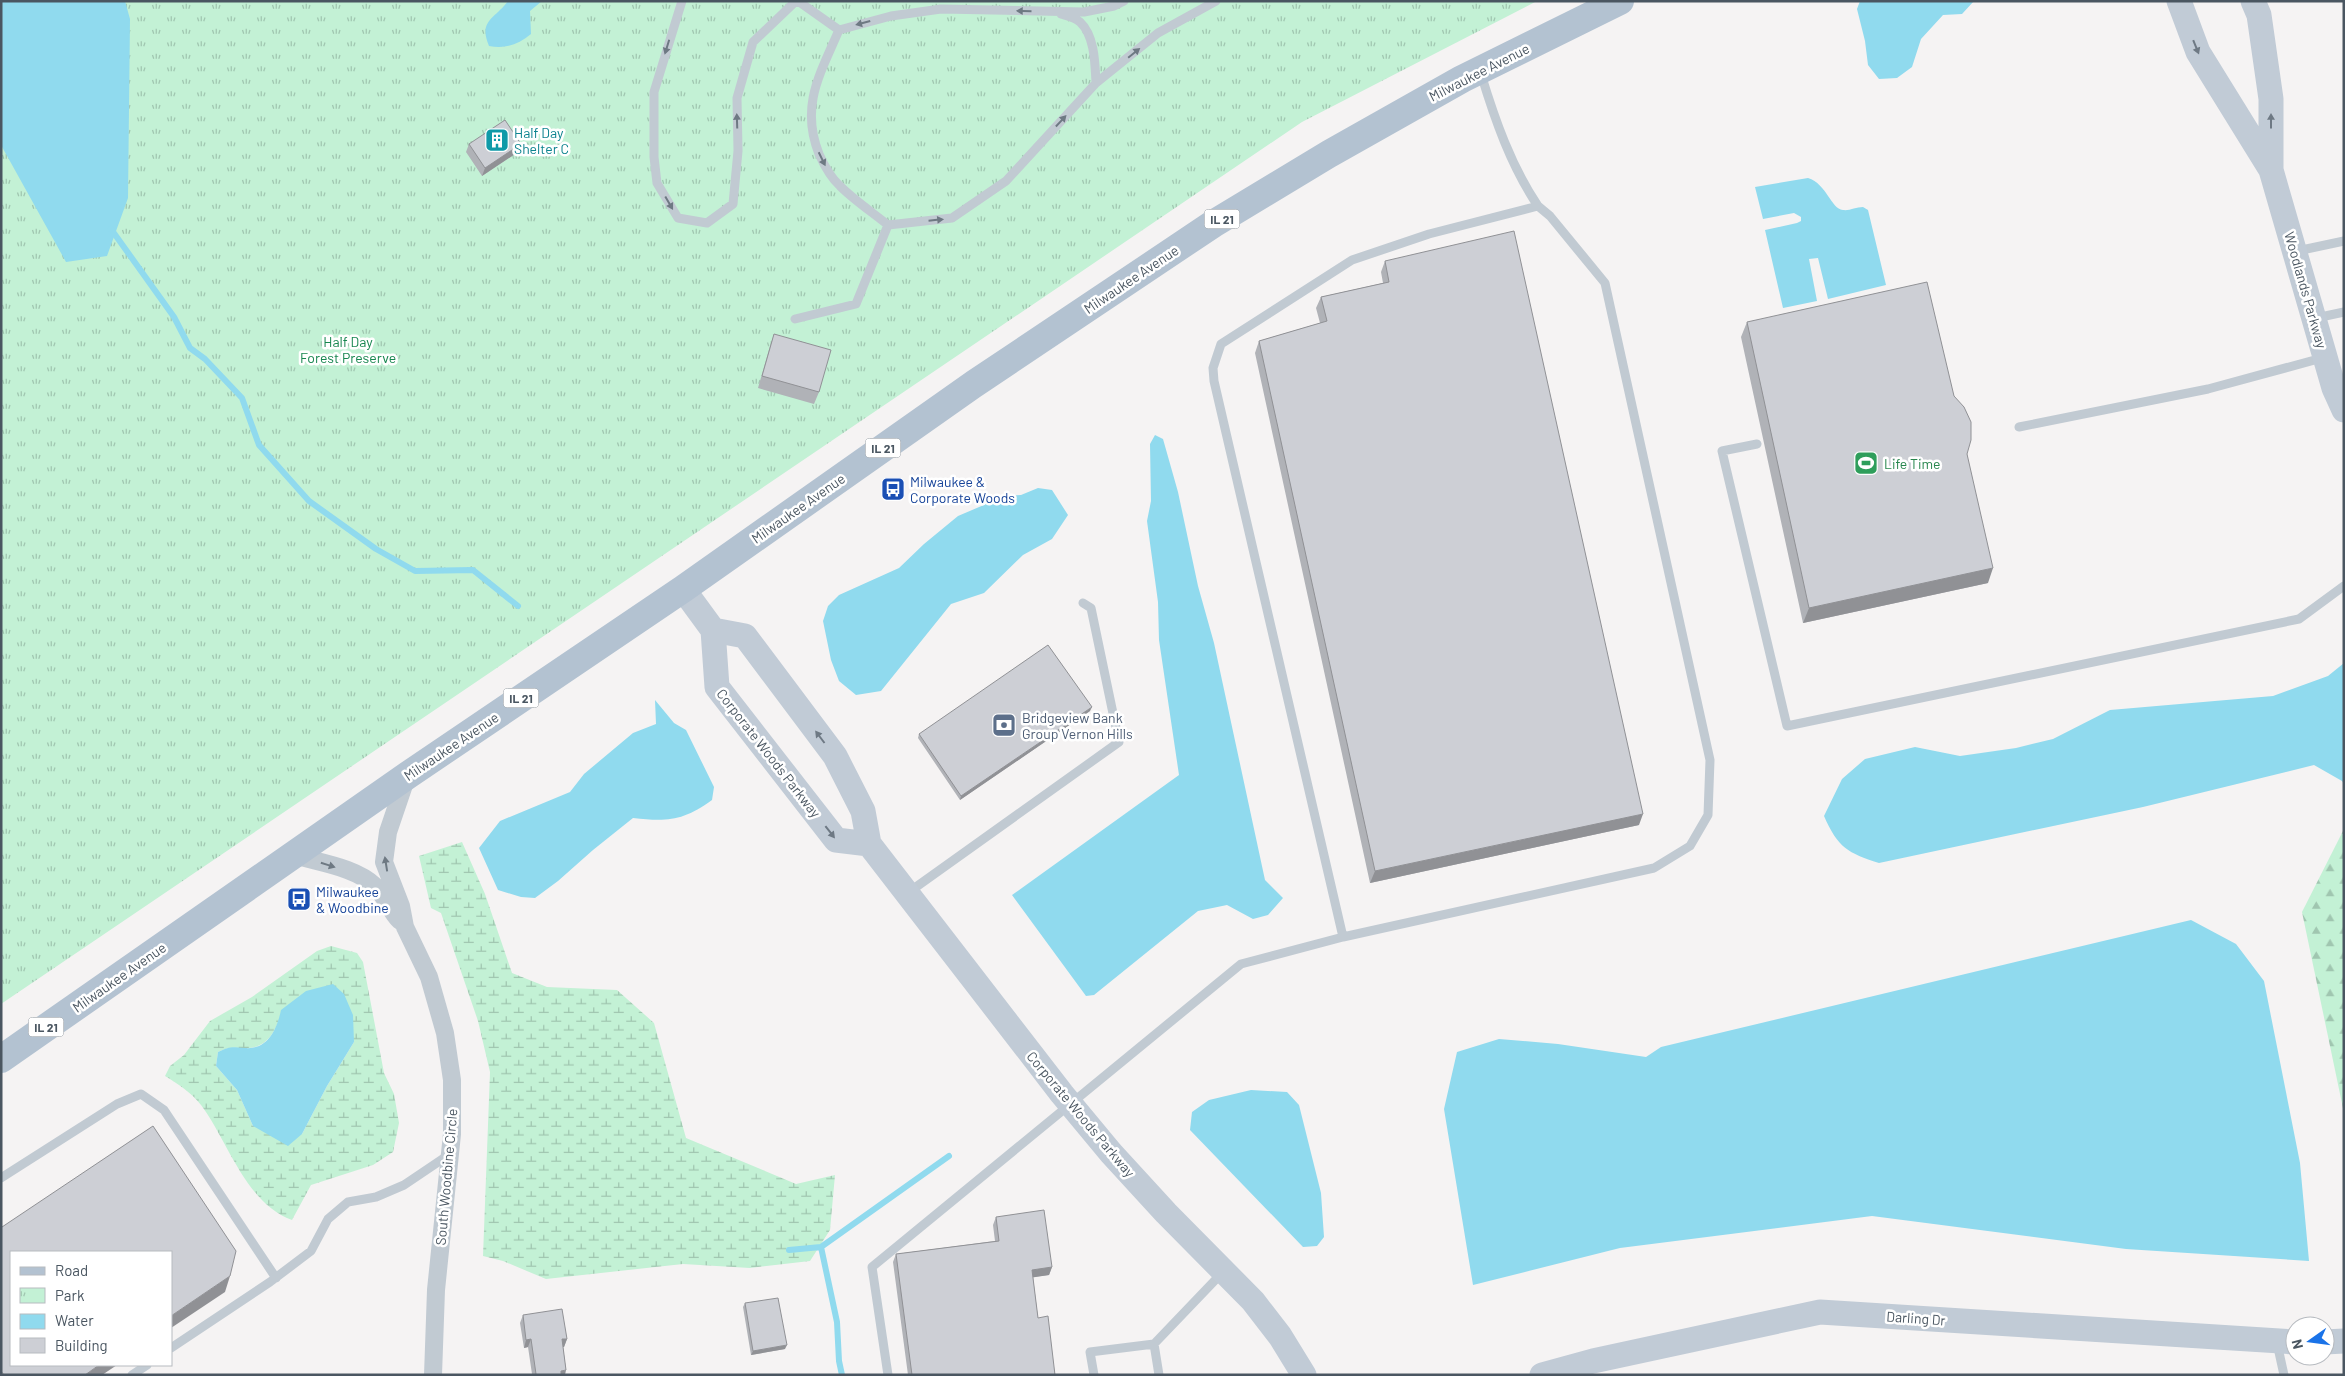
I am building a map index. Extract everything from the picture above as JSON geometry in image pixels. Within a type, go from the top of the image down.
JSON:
[{"type":"main road","name":"Milwaukee Avenue","points":[[1,1058],[408,775],[683,588],[974,384],[1213,224],[1337,149],[1480,70],[1620,1]]},
{"type":"street","name":"Woodlands Parkway","points":[[2179,1],[2198,52],[2271,170]]},
{"type":"street","name":"Woodlands Parkway","points":[[2253,1],[2259,15],[2271,99],[2271,170],[2334,388],[2344,410]]},
{"type":"street","points":[[683,588],[713,630]]},
{"type":"street","name":"Corporate Woods Parkway","points":[[869,844],[836,840],[717,687],[713,630],[745,636],[835,756],[863,811],[869,844],[1071,1105],[1154,1200],[1253,1301],[1280,1336],[1304,1375]]},
{"type":"street","name":"South Woodbine Circle","points":[[408,775],[388,832],[384,862],[401,906],[405,927],[429,977],[445,1033],[452,1080],[450,1154],[436,1290],[433,1375]]},
{"type":"street","name":"South Woodbine Circle","points":[[294,854],[362,876],[376,887],[392,913],[405,927]]},
{"type":"street","name":"Darling Dr","points":[[1548,1374],[1820,1312],[2285,1342]]},
{"type":"lane","points":[[682,1],[654,92],[654,157],[657,183],[678,218],[707,223],[733,204],[738,151],[737,98],[753,42],[797,1],[839,30],[891,16],[941,9],[1084,12],[1114,6],[1124,1]]},
{"type":"lane","points":[[839,30],[814,88],[811,112],[812,135],[823,163],[838,185],[888,225],[952,218],[967,208],[1006,181],[1096,83],[1158,33],[1216,1]]},
{"type":"lane","points":[[1055,11],[1080,22],[1085,30],[1090,39],[1095,60],[1096,83]]},
{"type":"lane","points":[[888,1375],[872,1267],[1240,964],[1343,937],[1654,868],[1690,846],[1708,815],[1710,760],[1605,283],[1550,216],[1538,206],[1524,185],[1496,122],[1480,70]]},
{"type":"lane","points":[[1343,937],[1214,381],[1213,368],[1221,344],[1352,260],[1429,234],[1538,206]]},
{"type":"lane","points":[[795,319],[856,304],[888,225]]},
{"type":"lane","points":[[2294,252],[2344,242]]},
{"type":"lane","points":[[2313,318],[2344,312]]},
{"type":"lane","points":[[2018,427],[2208,389],[2325,357]]},
{"type":"lane","points":[[1757,444],[1722,451],[1787,726],[2299,619],[2344,586]]},
{"type":"lane","points":[[907,893],[1119,742],[1091,608],[1083,602]]},
{"type":"lane","points":[[1,1178],[117,1104],[141,1094],[164,1110],[276,1278]]},
{"type":"lane","points":[[172,1347],[276,1278],[311,1251],[328,1219],[348,1202],[376,1198],[404,1185],[450,1154]]},
{"type":"lane","points":[[1094,1375],[1090,1352],[1154,1344],[1224,1271]]},
{"type":"lane","points":[[1154,1344],[1159,1375]]},
{"type":"lane","points":[[2284,1375],[2285,1358]]},
{"type":"lane","points":[[132,1375],[146,1366]]},
{"type":"green space","name":"Half Day Forest Preserve","points":[[1,1],[1537,1],[1302,122],[1,1004]]},
{"type":"green space","points":[[2344,829],[2344,1113],[2302,912]]},
{"type":"green space","points":[[462,842],[485,894],[512,973],[547,987],[617,990],[654,1023],[686,1138],[796,1184],[835,1175],[830,1230],[810,1261],[750,1268],[683,1264],[546,1279],[503,1261],[483,1256],[490,1072],[478,1021],[441,913],[431,908],[419,856]]},
{"type":"green space","points":[[331,946],[357,953],[363,962],[384,1073],[394,1094],[399,1123],[393,1152],[373,1165],[311,1185],[292,1220],[276,1212],[262,1200],[239,1170],[201,1105],[189,1093],[165,1076],[170,1066],[184,1055],[210,1021],[252,997],[317,951]],"holes":[[[282,1010],[354,1042],[327,1086],[302,1134],[253,1126],[237,1090],[216,1066],[218,1052],[229,1048],[253,1047],[265,1041],[274,1031]]]},
{"type":"water","points":[[1,1],[125,1],[130,19],[128,198],[107,256],[66,262],[1,145]]},
{"type":"water","points":[[508,1],[542,1],[530,11],[531,34],[511,45],[489,46],[486,31],[489,20]]},
{"type":"water","points":[[1860,1],[1974,1],[1962,14],[1943,15],[1921,39],[1912,67],[1897,78],[1879,79],[1868,65],[1865,41],[1857,9]]},
{"type":"water","points":[[1808,178],[1820,185],[1839,209],[1863,207],[1868,210],[1886,285],[1828,299],[1818,258],[1809,259],[1817,301],[1783,308],[1765,230],[1797,223],[1801,221],[1801,217],[1794,213],[1763,219],[1755,187]]},
{"type":"water","points":[[1155,435],[1163,439],[1178,492],[1198,586],[1214,643],[1265,880],[1283,898],[1268,915],[1253,919],[1227,905],[1198,911],[1094,995],[1086,996],[1012,895],[1179,775],[1159,640],[1158,602],[1147,521],[1151,501],[1150,444]]},
{"type":"water","points":[[1038,488],[1052,490],[1068,515],[1052,539],[1023,555],[984,593],[951,604],[881,691],[856,695],[839,681],[831,660],[823,621],[828,606],[839,595],[899,568],[958,516],[1005,496],[1021,495]]},
{"type":"water","points":[[2344,663],[2344,784],[2314,765],[2143,807],[1879,863],[1859,856],[1845,848],[1834,835],[1824,816],[1842,779],[1865,759],[1915,747],[1960,756],[2016,748],[2053,739],[2110,710],[2273,696],[2328,676]]},
{"type":"water","points":[[655,700],[674,723],[686,730],[714,787],[712,800],[683,816],[665,820],[633,818],[535,898],[521,897],[498,890],[479,848],[500,821],[570,792],[584,774],[633,733],[656,724]]},
{"type":"water","points":[[2191,920],[2236,944],[2264,981],[2300,1163],[2309,1261],[2126,1249],[1872,1216],[1620,1248],[1473,1285],[1444,1109],[1457,1052],[1499,1039],[1558,1044],[1646,1057],[1661,1047]]},
{"type":"water","points":[[333,984],[344,994],[353,1015],[354,1042],[327,1086],[302,1134],[288,1146],[253,1126],[237,1090],[216,1066],[218,1052],[231,1047],[253,1048],[260,1046],[274,1031],[281,1010],[306,991]]},
{"type":"water","points":[[1251,1090],[1287,1092],[1299,1105],[1321,1193],[1324,1237],[1317,1246],[1303,1247],[1190,1130],[1192,1112],[1209,1100]]},
{"type":"building","name":"Half Day Shelter C","points":[[505,120],[521,144],[485,168],[469,144]]},
{"type":"building","points":[[1514,231],[1643,814],[1375,871],[1259,341],[1327,321],[1321,297],[1389,282],[1385,261]]},
{"type":"building","name":"Life Time","points":[[1927,282],[1954,396],[1964,407],[1971,422],[1971,440],[1967,454],[1993,568],[1809,608],[1747,322]]},
{"type":"building","points":[[774,334],[831,350],[819,392],[762,376]]},
{"type":"building","name":"Bridgeview Bank Group Vernon Hills","points":[[1048,645],[1092,707],[961,796],[919,734]]},
{"type":"building","points":[[153,1126],[236,1251],[230,1276],[172,1315],[172,1251],[10,1251],[10,1366],[98,1366],[85,1375],[4,1375],[1,1371],[1,1225],[2,1227]]},
{"type":"building","points":[[1044,1210],[1052,1267],[1032,1270],[1038,1318],[1048,1316],[1055,1375],[912,1375],[896,1254],[999,1241],[996,1217]]},
{"type":"building","points":[[778,1298],[787,1345],[753,1351],[745,1303]]},
{"type":"building","points":[[562,1309],[567,1339],[562,1339],[566,1370],[561,1371],[561,1375],[528,1375],[536,1374],[531,1339],[526,1340],[523,1315]]},
{"type":"waterway","points":[[111,229],[174,317],[190,348],[205,359],[242,398],[259,445],[309,501],[376,549],[415,571],[473,570],[518,606]]},
{"type":"waterway","points":[[789,1250],[821,1247],[949,1156]]},
{"type":"waterway","points":[[821,1247],[837,1322],[839,1361],[842,1375]]},
{"type":"place","name":"Half Day Shelter C","points":[[497,140]]},
{"type":"place","name":"Life Time","points":[[1866,463]]},
{"type":"place","name":"Milwaukee & Corporate Woods","points":[[893,489]]},
{"type":"place","name":"Bridgeview Bank Group Vernon Hills","points":[[1004,725]]},
{"type":"place","name":"Milwaukee & Woodbine","points":[[299,899]]}]
